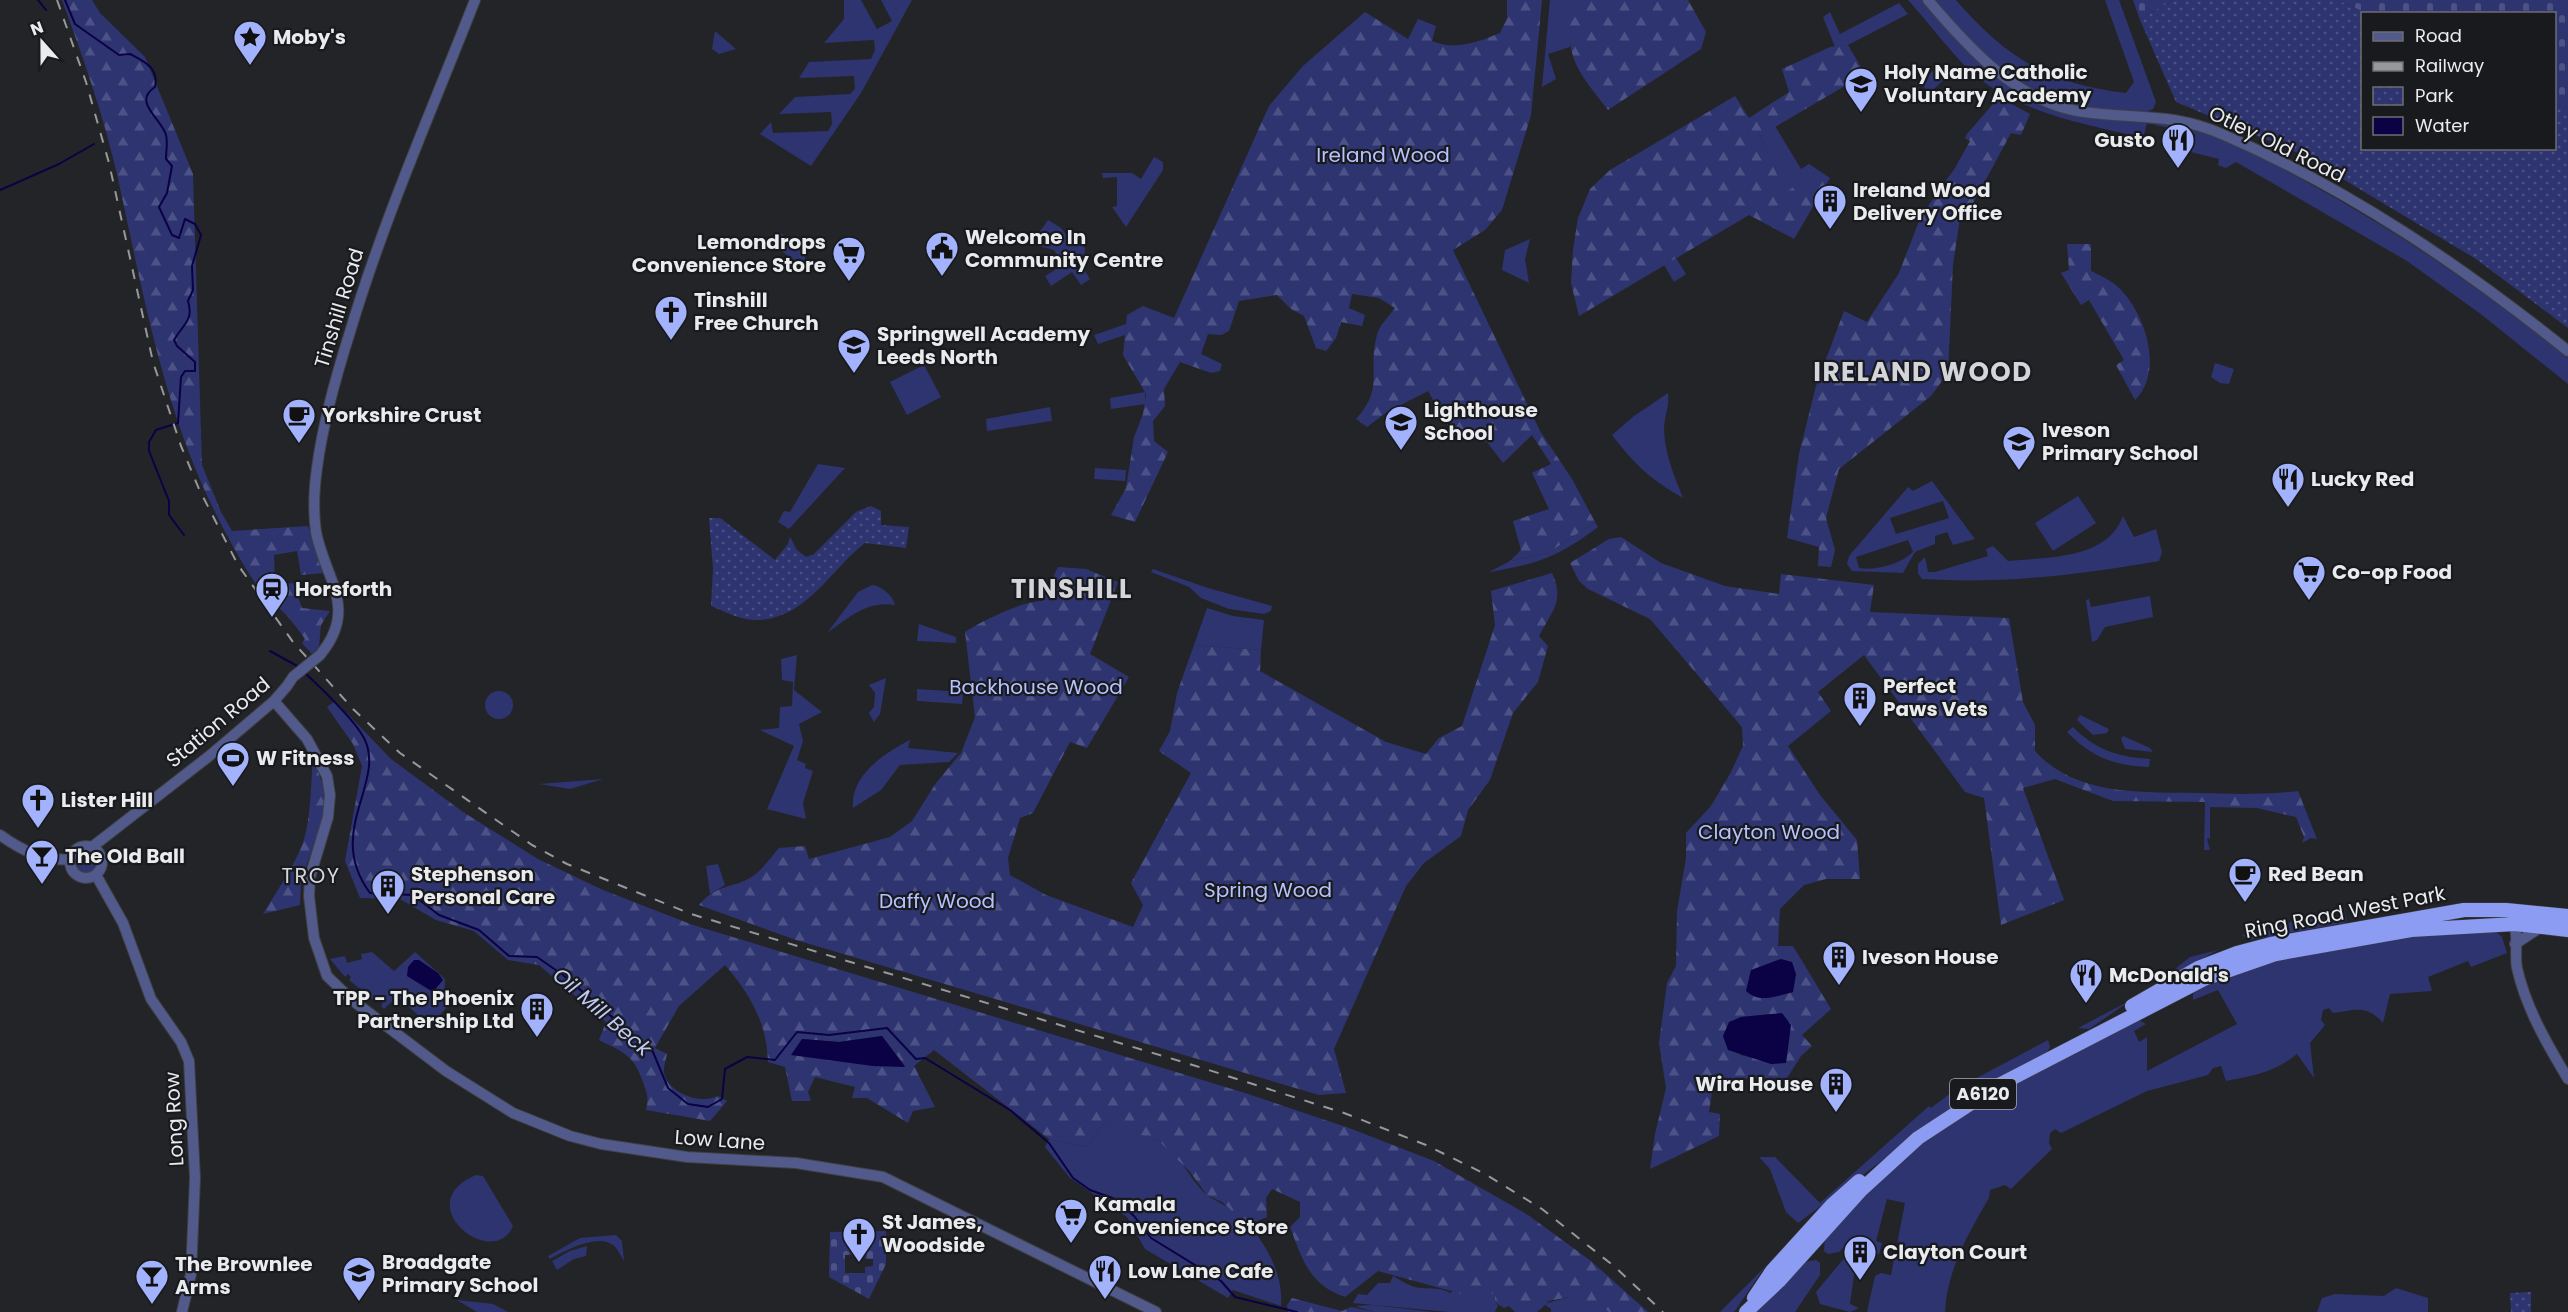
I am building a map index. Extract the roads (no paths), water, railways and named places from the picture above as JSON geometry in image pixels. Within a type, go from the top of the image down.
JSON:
[{"type":"highway","name":"Ring Road West Park","points":[[2081,1041],[2127,1009],[2198,968],[2237,953],[2419,916],[2464,910],[2530,911],[2568,916]]},
{"type":"highway","name":"Ring Road West Park","points":[[1745,1312],[1772,1271],[1784,1265],[1918,1138],[1977,1098],[2081,1041],[2204,979],[2276,954],[2411,930],[2515,924],[2568,930]]},
{"type":"highway","name":"Ring Road West Park","points":[[1745,1312],[1806,1244],[1856,1183],[1894,1159]]},
{"type":"street","name":"Tinshill Road","points":[[331,639],[338,623],[338,596],[317,534],[314,511],[320,441],[337,374],[370,264],[475,0]]},
{"type":"street","name":"Otley Old Road","points":[[1928,0],[1980,56],[2029,93],[2052,105],[2079,111],[2183,120],[2226,136],[2345,196],[2396,226],[2433,250],[2568,351]]},
{"type":"street","name":"Station Road","points":[[92,847],[274,701],[293,677],[320,655],[331,639]]},
{"type":"street","name":"Low Lane","points":[[274,701],[317,753],[329,788],[328,817],[310,878],[310,917],[318,952],[327,976],[332,982],[394,1034],[497,1105],[537,1124],[582,1139],[627,1149],[687,1157],[796,1163],[883,1177],[1156,1312]]},
{"type":"street","points":[[0,835],[40,857],[56,861],[70,859]]},
{"type":"street","points":[[92,847],[102,857],[102,867],[96,875],[87,879],[78,876],[71,869],[70,859],[78,848],[92,847]]},
{"type":"street","name":"Long Row","points":[[96,875],[123,923],[151,999],[181,1042],[189,1061],[195,1189],[191,1274],[182,1312]]},
{"type":"street","points":[[2506,910],[2515,924],[2518,969],[2532,1009],[2543,1036],[2568,1079]]},
{"type":"street","points":[[2515,924],[2530,911]]},
{"type":"street","points":[[2515,944],[2541,927]]},
{"type":"water","points":[[1781,959],[1792,962],[1796,974],[1793,992],[1763,998],[1746,991],[1751,970]]},
{"type":"water","points":[[414,960],[419,960],[438,973],[443,980],[433,992],[407,976],[408,967]]},
{"type":"water","points":[[1782,1013],[1791,1025],[1786,1063],[1771,1064],[1728,1050],[1723,1036],[1729,1022],[1741,1017]]},
{"type":"water","points":[[882,1036],[905,1067],[873,1066],[791,1055],[802,1039],[839,1042]]},
{"type":"waterway","points":[[38,0],[46,10]]},
{"type":"waterway","points":[[65,0],[75,24],[119,55],[130,54],[153,70],[156,80],[155,87],[146,98],[147,104],[166,135],[166,159],[172,166],[167,193],[159,207],[172,235],[179,238],[185,219],[195,224],[201,235],[192,266],[193,290],[188,301],[189,318],[174,340],[177,346],[195,362],[195,371],[185,371],[181,377],[178,423],[156,430],[149,442],[149,451],[169,501],[169,515],[184,535]]},
{"type":"waterway","points":[[0,190],[59,164],[94,144]]},
{"type":"waterway","name":"Oil Mill Beck","points":[[270,651],[299,667]]},
{"type":"waterway","name":"Oil Mill Beck","points":[[305,673],[345,713],[364,738],[369,755],[368,772],[354,829],[353,849],[357,870],[370,893],[413,895],[439,915],[479,930],[509,956],[537,957],[563,975],[653,1052],[668,1088],[688,1104],[708,1107],[722,1099],[725,1069],[747,1057],[775,1060],[797,1032],[829,1035],[887,1028],[916,1059],[925,1058],[1010,1110],[1049,1143],[1073,1178],[1090,1190],[1115,1199],[1134,1216],[1151,1238],[1221,1281],[1235,1297],[1297,1312]]},
{"type":"railway","points":[[57,0],[86,82],[109,163],[153,362],[181,446],[199,489],[238,565],[293,642],[353,709],[400,753],[532,845],[567,864],[691,914],[1196,1066],[1344,1113],[1426,1145],[1485,1174],[1542,1209],[1615,1267],[1663,1312]]},
{"type":"place","name":"Moby's","points":[[250,66]]},
{"type":"place","name":"Holy Name Catholic Voluntary Academy","points":[[1861,113]]},
{"type":"place","name":"Gusto","points":[[2178,169]]},
{"type":"place","name":"Ireland Wood Delivery Office","points":[[1830,230]]},
{"type":"place","name":"Welcome In Community Centre","points":[[942,277]]},
{"type":"place","name":"Lemondrops Convenience Store","points":[[849,282]]},
{"type":"place","name":"Tinshill Free Church","points":[[671,341]]},
{"type":"place","name":"Springwell Academy Leeds North","points":[[854,374]]},
{"type":"place","name":"Yorkshire Crust","points":[[299,444]]},
{"type":"place","name":"Lighthouse School","points":[[1401,451]]},
{"type":"place","name":"Iveson Primary School","points":[[2019,471]]},
{"type":"place","name":"Lucky Red","points":[[2288,508]]},
{"type":"place","name":"Co-op Food","points":[[2309,601]]},
{"type":"place","name":"Horsforth","points":[[272,618]]},
{"type":"place","name":"Perfect Paws Vets","points":[[1860,727]]},
{"type":"place","name":"W Fitness","points":[[233,787]]},
{"type":"place","name":"Lister Hill","points":[[38,829]]},
{"type":"place","name":"The Old Ball","points":[[42,885]]},
{"type":"place","name":"Red Bean","points":[[2245,903]]},
{"type":"place","name":"Stephenson Personal Care","points":[[388,915]]},
{"type":"place","name":"Iveson House","points":[[1839,986]]},
{"type":"place","name":"McDonald's","points":[[2086,1004]]},
{"type":"place","name":"TPP - The Phoenix Partnership Ltd","points":[[537,1038]]},
{"type":"place","name":"Wira House","points":[[1836,1113]]},
{"type":"place","name":"Kamala Convenience Store","points":[[1071,1244]]},
{"type":"place","name":"St James, Woodside","points":[[859,1263]]},
{"type":"place","name":"Clayton Court","points":[[1860,1281]]},
{"type":"place","name":"Low Lane Cafe","points":[[1105,1300]]},
{"type":"place","name":"Broadgate Primary School","points":[[359,1302]]},
{"type":"place","name":"The Brownlee Arms","points":[[152,1305]]},
{"type":"district","name":"IRELAND WOOD","points":[[1923,372]]},
{"type":"district","name":"TINSHILL","points":[[1072,589]]},
{"type":"district","name":"TROY","points":[[311,876]]},
{"type":"park label","name":"Ireland Wood","points":[[1383,155]]},
{"type":"park label","name":"Backhouse Wood","points":[[1036,687]]},
{"type":"park label","name":"Clayton Wood","points":[[1769,832]]},
{"type":"park label","name":"Spring Wood","points":[[1268,890]]},
{"type":"park label","name":"Daffy Wood","points":[[937,901]]}]
